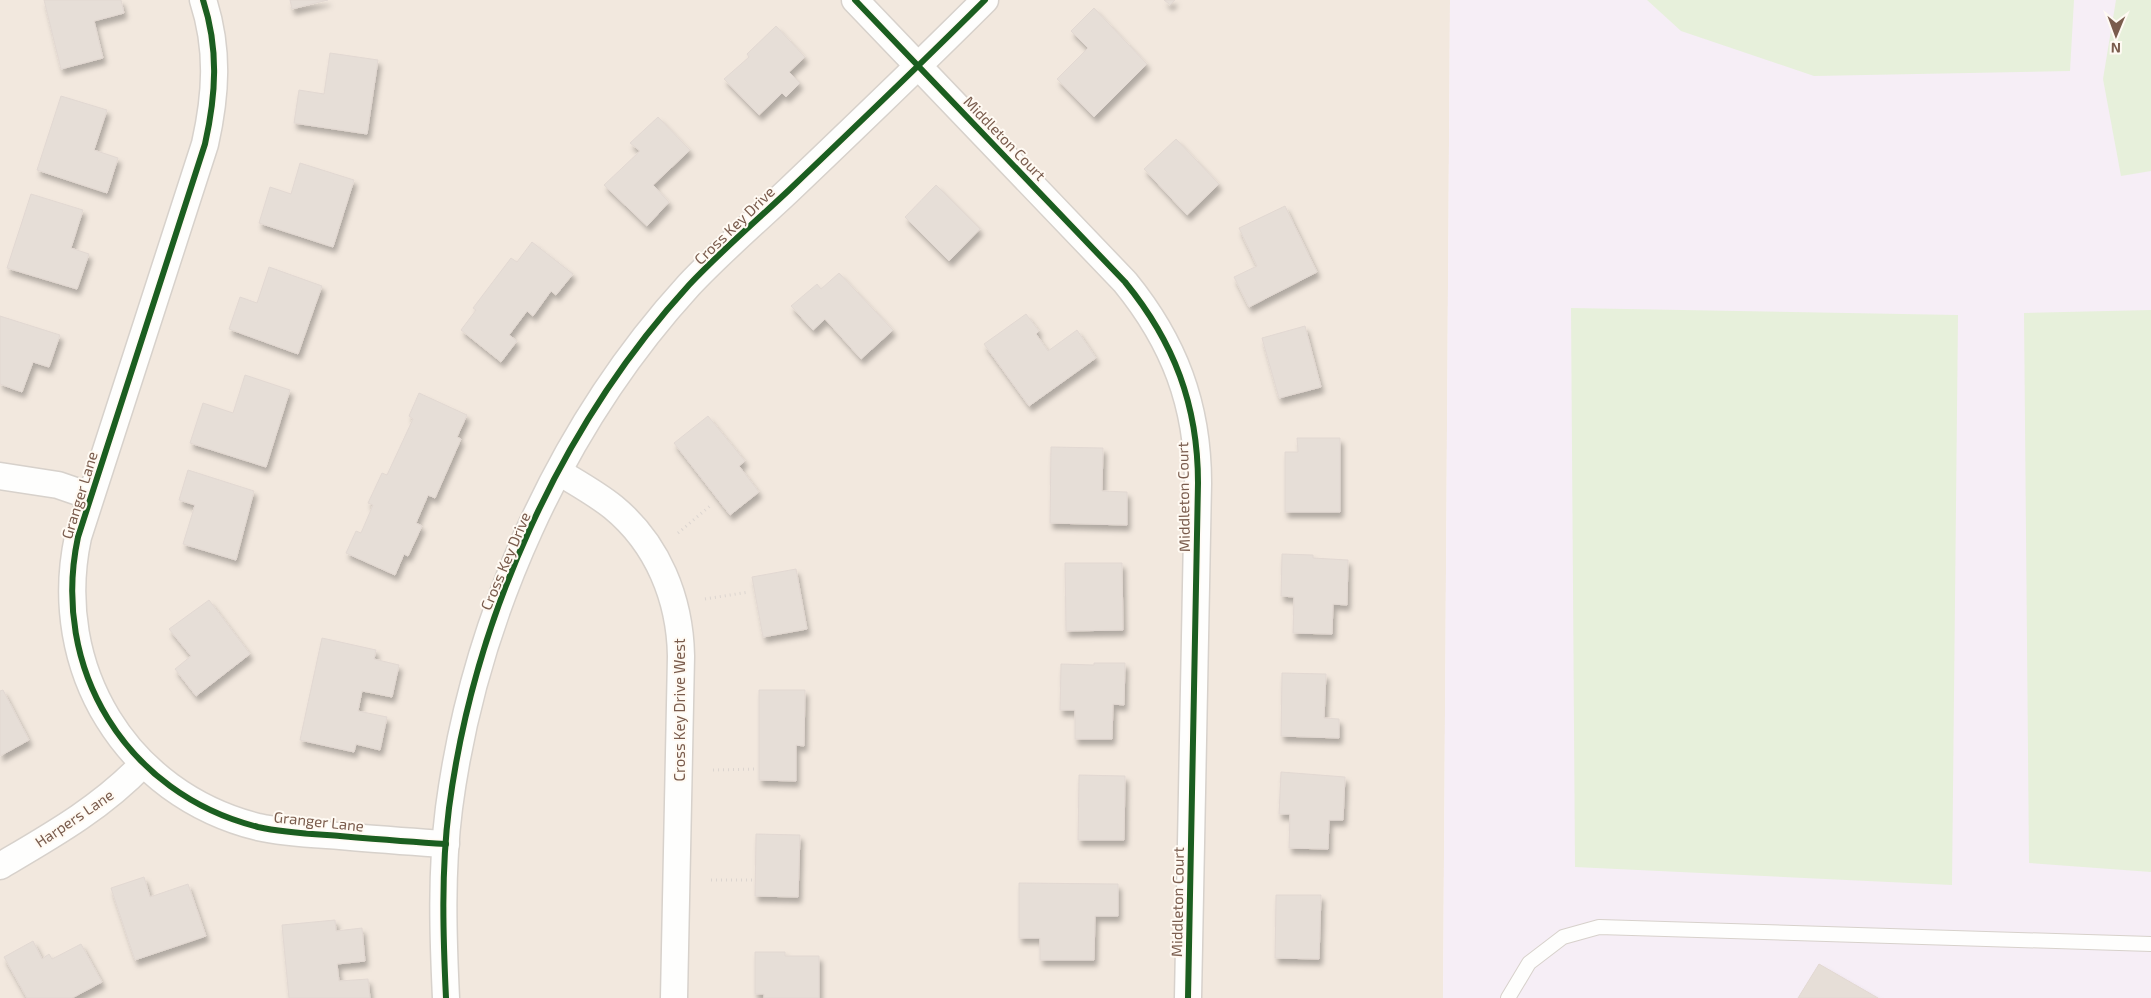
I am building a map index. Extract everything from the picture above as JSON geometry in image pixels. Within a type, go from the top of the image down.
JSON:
[{"type":"street","name":"Granger Lane","points":[[203,0],[212,33],[216,64],[214,98],[210,121],[202,154],[78,537],[73,568],[73,617],[79,651],[96,698],[116,731],[143,764],[168,786],[210,810],[256,826],[288,832],[446,844]]},
{"type":"street","name":"Middleton Court","points":[[855,0],[1125,282],[1159,329],[1178,369],[1188,400],[1197,450],[1198,483],[1188,998]]},
{"type":"street","name":"Cross Key Drive","points":[[446,998],[443,906],[446,844],[459,746],[477,669],[503,592],[528,533],[559,472],[601,401],[638,347],[690,284],[919,66],[985,0]]},
{"type":"street","name":"Cross Key Drive West","points":[[559,472],[606,501],[625,518],[647,544],[664,573],[675,607],[681,656],[674,998]]},
{"type":"street","points":[[0,476],[58,485],[90,496]]},
{"type":"street","name":"Harpers Lane","points":[[0,866],[89,812],[143,764]]},
{"type":"lane","points":[[1508,998],[1529,963],[1563,937],[1599,927],[2151,944]]},
{"type":"path","points":[[678,533],[710,506]]},
{"type":"path","points":[[704,600],[749,592]]},
{"type":"path","points":[[713,770],[756,769]]},
{"type":"path","points":[[711,880],[756,880]]},
{"type":"shaded area","points":[[0,0],[1450,0],[1443,998],[0,998]]},
{"type":"shaded area","points":[[1450,0],[2151,0],[2151,998],[1443,998]]},
{"type":"green space","points":[[1647,0],[2074,0],[2070,71],[1814,76],[1681,31]]},
{"type":"green space","points":[[2116,0],[2151,0],[2151,171],[2121,176],[2103,79]]},
{"type":"green space","points":[[1571,308],[1958,315],[1952,885],[1575,867]]},
{"type":"green space","points":[[2151,310],[2151,872],[2029,863],[2024,313]]},
{"type":"building","points":[[44,0],[121,0],[124,13],[94,21],[103,58],[61,69]]},
{"type":"building","points":[[290,0],[328,0],[292,9]]},
{"type":"building","points":[[1164,0],[1175,0],[1170,5]]},
{"type":"building","points":[[1094,8],[1147,64],[1094,117],[1057,79],[1088,48],[1071,31]]},
{"type":"building","points":[[776,26],[805,57],[789,72],[800,83],[786,97],[782,93],[759,115],[724,79],[749,57],[747,54]]},
{"type":"building","points":[[330,53],[378,60],[367,134],[294,123],[299,90],[324,94]]},
{"type":"building","points":[[61,96],[107,110],[94,150],[118,158],[107,193],[37,170]]},
{"type":"building","points":[[658,117],[690,150],[653,185],[669,202],[647,226],[604,185],[640,151],[630,143]]},
{"type":"building","points":[[1176,139],[1219,184],[1187,215],[1144,169]]},
{"type":"building","points":[[300,163],[354,180],[333,247],[259,223],[270,187],[291,194]]},
{"type":"building","points":[[936,185],[980,229],[949,261],[905,217]]},
{"type":"building","points":[[31,194],[83,210],[71,248],[89,254],[77,289],[7,268]]},
{"type":"building","points":[[1285,206],[1317,272],[1249,307],[1234,277],[1257,266],[1239,228]]},
{"type":"building","points":[[532,242],[573,274],[556,295],[551,291],[533,316],[527,311],[509,335],[517,341],[501,362],[461,330],[476,310],[473,308],[511,258],[517,262]]},
{"type":"building","points":[[269,267],[322,286],[298,354],[229,329],[240,297],[257,303]]},
{"type":"building","points":[[839,273],[893,330],[861,359],[825,319],[813,330],[791,306],[817,284],[821,289]]},
{"type":"building","points":[[1026,314],[1039,331],[1036,334],[1048,351],[1077,330],[1096,358],[1029,406],[984,344]]},
{"type":"building","points":[[0,316],[60,335],[49,367],[33,362],[22,392],[0,384]]},
{"type":"building","points":[[1305,326],[1321,387],[1279,398],[1262,338]]},
{"type":"building","points":[[245,375],[290,390],[266,467],[190,443],[203,403],[233,413]]},
{"type":"building","points":[[419,393],[467,415],[457,437],[461,439],[435,498],[428,495],[416,523],[422,526],[408,556],[404,554],[395,575],[346,553],[356,531],[361,533],[373,505],[368,503],[382,473],[387,475],[413,419],[409,416]]},
{"type":"building","points":[[708,416],[745,461],[739,466],[759,492],[730,515],[674,443]]},
{"type":"building","points":[[1297,438],[1340,438],[1340,512],[1285,512],[1285,452],[1298,452]]},
{"type":"building","points":[[1051,447],[1103,448],[1102,491],[1127,492],[1127,525],[1050,523]]},
{"type":"building","points":[[188,470],[254,491],[236,560],[183,544],[195,505],[179,500]]},
{"type":"building","points":[[1282,554],[1313,555],[1313,558],[1348,560],[1347,605],[1333,604],[1332,634],[1293,633],[1294,597],[1281,596]]},
{"type":"building","points":[[1065,563],[1122,563],[1123,630],[1066,631]]},
{"type":"building","points":[[796,569],[807,629],[763,637],[752,577]]},
{"type":"building","points":[[209,600],[250,654],[196,696],[175,669],[191,656],[169,629]]},
{"type":"building","points":[[322,638],[376,650],[374,659],[399,665],[392,697],[362,691],[358,711],[387,717],[380,750],[356,744],[354,752],[300,740]]},
{"type":"building","points":[[1094,663],[1125,663],[1124,705],[1113,704],[1112,739],[1075,739],[1075,710],[1060,710],[1061,664],[1094,665]]},
{"type":"building","points":[[1282,673],[1326,674],[1324,718],[1339,719],[1339,738],[1281,736]]},
{"type":"building","points":[[3,690],[29,740],[0,756],[0,691]]},
{"type":"building","points":[[759,690],[805,690],[804,746],[796,745],[796,781],[759,780]]},
{"type":"building","points":[[1281,772],[1345,777],[1343,820],[1329,820],[1328,849],[1289,848],[1290,814],[1279,814]]},
{"type":"building","points":[[1079,775],[1125,776],[1124,840],[1078,840]]},
{"type":"building","points":[[756,834],[800,835],[798,897],[755,896]]},
{"type":"building","points":[[144,877],[150,897],[188,884],[206,936],[135,960],[111,888]]},
{"type":"building","points":[[1019,883],[1118,884],[1118,916],[1095,916],[1094,960],[1040,960],[1040,938],[1019,938]]},
{"type":"building","points":[[1276,895],[1321,895],[1319,959],[1275,958]]},
{"type":"building","points":[[335,920],[336,931],[362,928],[365,961],[337,964],[339,981],[368,979],[370,998],[289,998],[282,925]]},
{"type":"building","points":[[33,941],[42,959],[49,954],[52,959],[81,944],[102,982],[72,998],[27,998],[4,957]]},
{"type":"building","points":[[755,952],[785,952],[785,956],[819,956],[819,998],[764,998],[764,994],[755,994]]},
{"type":"building","points":[[1819,964],[1878,998],[1798,998]]},
{"type":"cycle path","points":[[203,0],[212,36],[214,54],[212,108],[205,144],[78,537],[72,586],[76,633],[88,678],[108,719],[136,755],[170,786],[211,810],[258,827],[278,831],[446,844]]},
{"type":"cycle path","points":[[855,0],[1125,282],[1157,328],[1170,351],[1180,376],[1188,401],[1193,427],[1197,454],[1198,483],[1188,998]]},
{"type":"cycle path","points":[[446,998],[444,927],[446,832],[461,737],[479,666],[502,597],[530,528],[563,463],[601,400],[643,340],[689,285],[985,0]]}]
